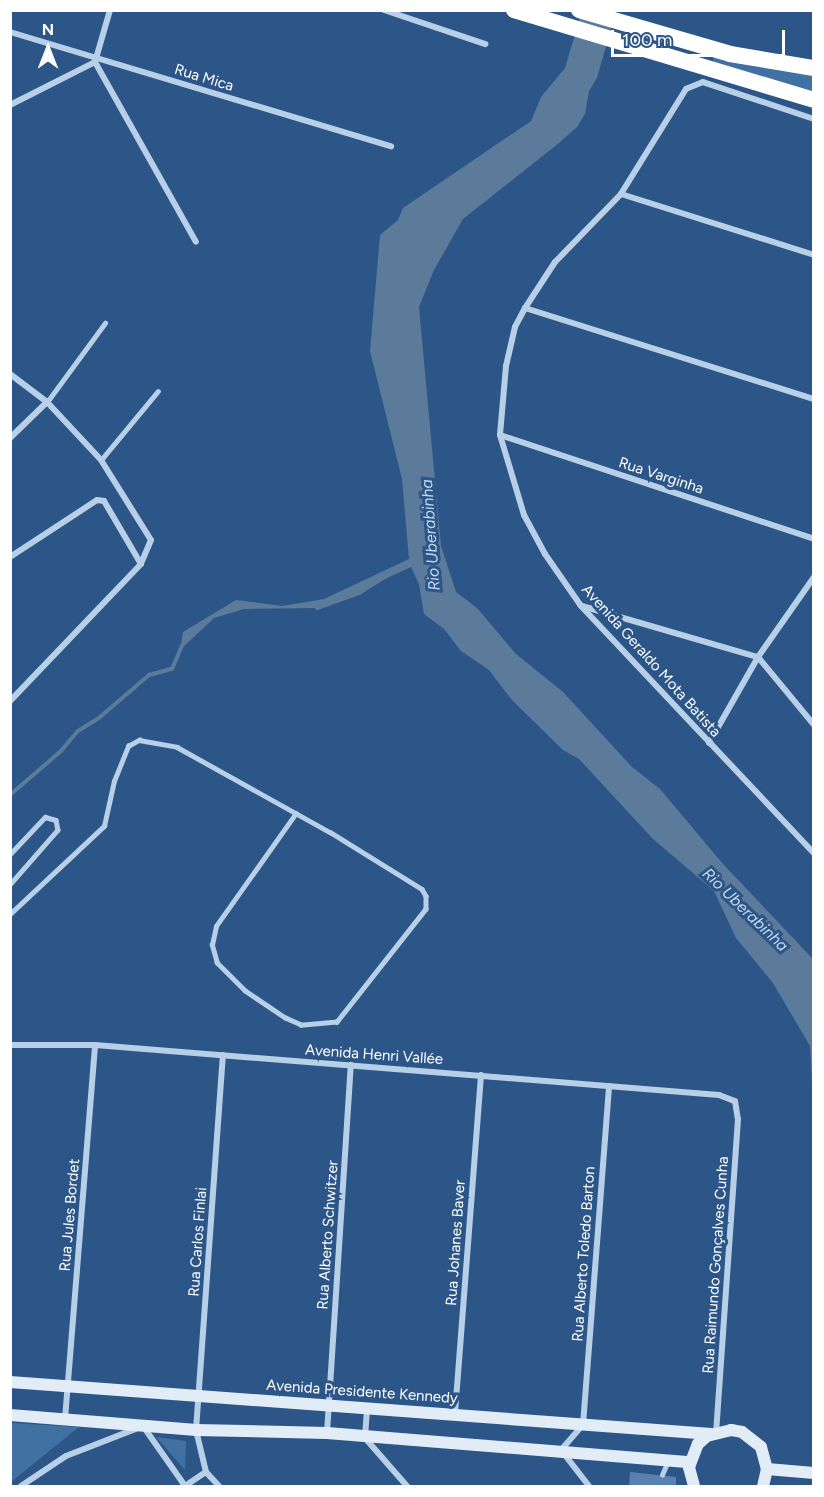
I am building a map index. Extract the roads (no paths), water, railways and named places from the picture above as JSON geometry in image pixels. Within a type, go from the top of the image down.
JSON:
[{"type":"highway","points":[[514,10],[813,100]]},
{"type":"highway","points":[[579,10],[641,30],[730,54],[813,68]]},
{"type":"street","points":[[110,10],[96,60],[196,242]]},
{"type":"street","points":[[384,10],[485,44]]},
{"type":"street","name":"Rua Mica","points":[[10,32],[96,60],[391,146]]},
{"type":"street","points":[[10,105],[96,60]]},
{"type":"street","name":"Avenida Geraldo Mota Batista","points":[[813,119],[703,82],[686,89],[621,194],[555,262],[525,308],[515,327],[506,366],[500,435],[524,515],[545,554],[581,606],[813,853]]},
{"type":"street","points":[[621,194],[813,255]]},
{"type":"street","points":[[525,308],[813,399]]},
{"type":"street","points":[[10,374],[47,402],[102,460],[151,540],[141,564],[10,701]]},
{"type":"street","points":[[10,438],[47,402]]},
{"type":"street","name":"Rua Varginha","points":[[500,435],[813,539]]},
{"type":"street","points":[[10,557],[97,500],[104,501],[141,564]]},
{"type":"street","points":[[709,743],[758,657],[813,577]]},
{"type":"street","points":[[581,606],[758,657],[813,725]]},
{"type":"street","name":"Avenida Henri Vallée","points":[[10,1045],[95,1045],[719,1095],[735,1101]]},
{"type":"street","name":"Rua Jules Bordet","points":[[65,1419],[95,1045]]},
{"type":"street","name":"Rua Carlos Finlai","points":[[206,1472],[196,1430],[224,1055]]},
{"type":"street","name":"Rua Alberto Schwitzer","points":[[327,1433],[351,1065]]},
{"type":"street","name":"Rua Johanes Baver","points":[[455,1413],[481,1075]]},
{"type":"street","name":"Rua Alberto Toledo Barton","points":[[583,1425],[609,1086]]},
{"type":"street","name":"Rua Raimundo Gonçalves Cunha","points":[[714,1433],[738,1119],[735,1101]]},
{"type":"street","name":"Avenida Presidente Kennedy","points":[[10,1382],[367,1409],[455,1413],[583,1425],[714,1433],[731,1430],[753,1438],[766,1457],[767,1469]]},
{"type":"street","points":[[367,1409],[365,1438],[407,1486]]},
{"type":"street","points":[[10,1415],[196,1430],[327,1433],[365,1438],[561,1450],[690,1462]]},
{"type":"street","points":[[561,1450],[583,1425]]},
{"type":"street","points":[[143,1426],[185,1486],[206,1472],[219,1486]]},
{"type":"street","points":[[21,1486],[66,1456],[143,1426]]},
{"type":"street","points":[[694,1486],[690,1462],[698,1444],[714,1433]]},
{"type":"street","points":[[561,1450],[589,1486]]},
{"type":"street","points":[[763,1486],[767,1469],[813,1473]]},
{"type":"lane","points":[[47,402],[105,323]]},
{"type":"lane","points":[[102,460],[158,390]]},
{"type":"lane","points":[[11,912],[104,826],[122,757],[128,746],[139,740],[177,747],[296,813],[422,889],[426,896],[426,909],[337,1022],[320,1026],[285,1018],[245,991],[217,963],[212,945],[221,918],[296,813]]},
{"type":"lane","points":[[10,854],[45,817],[56,820],[58,830],[10,885]]},
{"type":"lane","points":[[662,1475],[668,1460]]},
{"type":"water","name":"Rio Uberabinha","points":[[582,11],[616,11],[597,78],[589,91],[585,114],[577,127],[559,143],[463,219],[434,270],[419,307],[441,546],[456,592],[477,608],[516,654],[563,692],[632,767],[660,789],[723,864],[813,959],[813,1100],[810,1046],[773,983],[736,938],[714,891],[653,839],[579,759],[563,750],[512,700],[489,670],[461,651],[444,629],[424,614],[419,584],[411,567],[322,608],[244,609],[214,618],[180,650],[183,632],[236,600],[282,606],[324,599],[409,559],[402,479],[370,351],[380,235],[398,220],[403,208],[531,121],[541,97],[565,68]]},
{"type":"waterway","points":[[317,608],[359,593],[391,573]]},
{"type":"waterway","points":[[10,795],[61,751],[78,731],[100,717],[149,675],[172,669],[182,646]]}]
